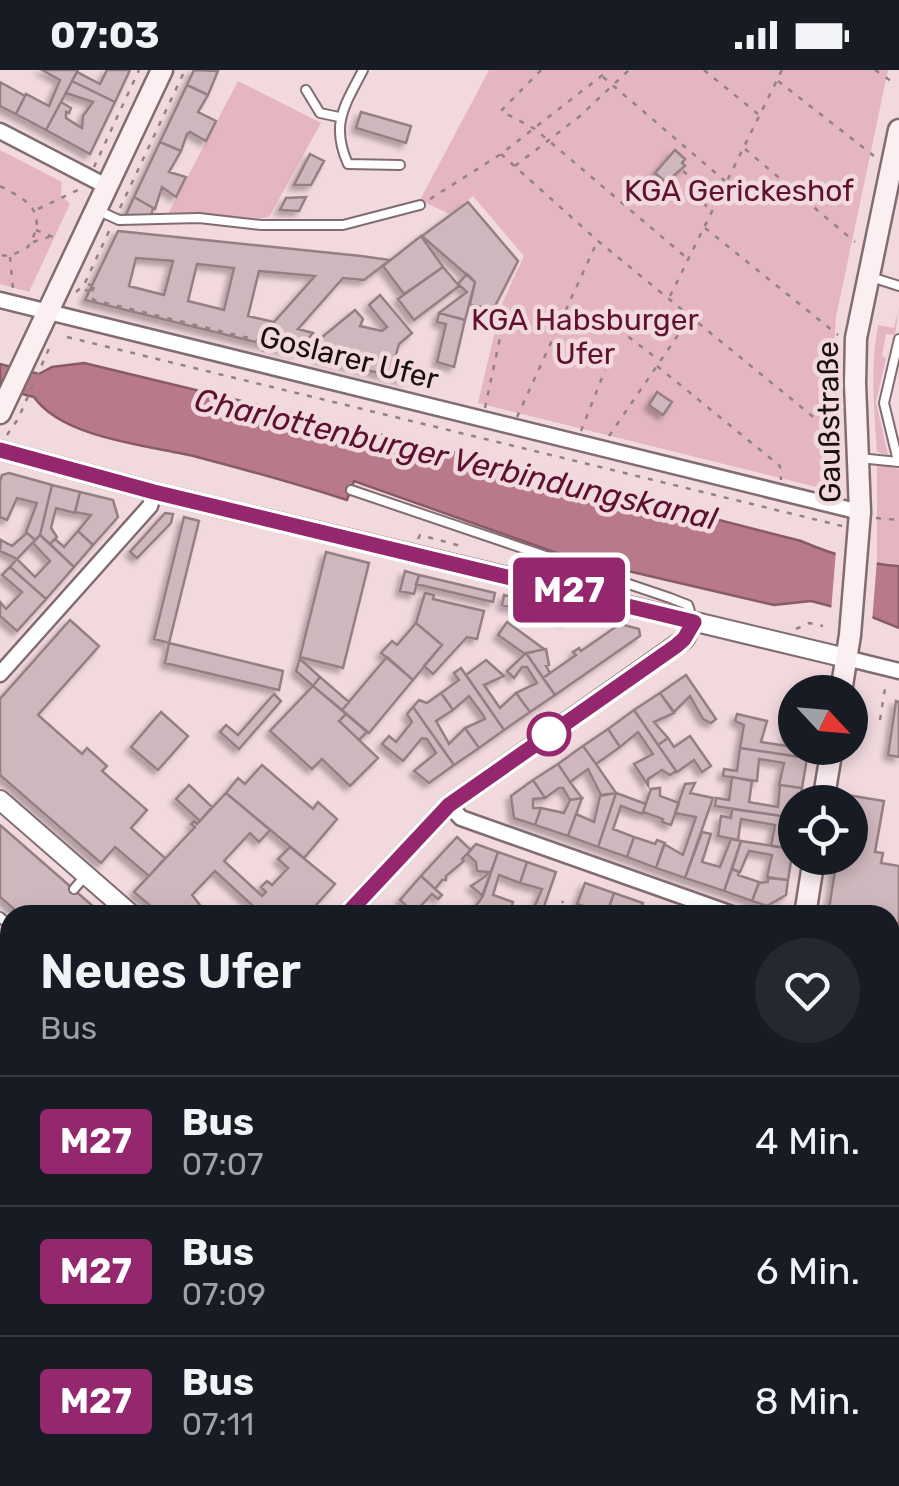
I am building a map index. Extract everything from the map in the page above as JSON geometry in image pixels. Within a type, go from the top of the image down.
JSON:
[{"type":"main road","points":[[9,416],[94,210],[162,70]]},
{"type":"main road","name":"Gaußstraße","points":[[844,675],[850,635],[851,532],[868,515],[858,458],[855,360],[867,276],[899,130]]},
{"type":"main road","points":[[807,905],[811,875]]},
{"type":"street","points":[[0,131],[106,186]]},
{"type":"street","name":"Goslarer Ufer","points":[[0,300],[44,336],[868,515]]},
{"type":"street","points":[[4,442],[154,492],[893,670]]},
{"type":"street","points":[[0,674],[150,506],[154,492]]},
{"type":"street","points":[[355,905],[449,805],[676,646],[694,622]]},
{"type":"street","points":[[0,800],[80,882],[116,905]]},
{"type":"street","points":[[449,805],[462,818],[706,905]]},
{"type":"lane","points":[[363,70],[339,117],[340,146],[348,164],[400,165]]},
{"type":"lane","points":[[306,90],[320,113],[339,117]]},
{"type":"lane","points":[[94,210],[115,218],[343,225],[420,205]]},
{"type":"lane","points":[[867,276],[899,286]]},
{"type":"lane","points":[[858,458],[898,462],[884,404],[899,339]]},
{"type":"lane","points":[[351,490],[670,598],[688,606],[694,622]]},
{"type":"path","points":[[95,164],[140,70]]},
{"type":"path","points":[[73,296],[84,284],[185,70]]},
{"type":"path","points":[[541,70],[501,111],[535,129],[688,259]]},
{"type":"path","points":[[420,205],[502,154],[609,70]]},
{"type":"path","points":[[514,166],[548,142],[628,70]]},
{"type":"path","points":[[704,70],[760,115]]},
{"type":"path","points":[[669,298],[782,70]]},
{"type":"path","points":[[875,70],[890,81]]},
{"type":"path","points":[[603,77],[726,182]]},
{"type":"path","points":[[777,80],[874,156]]},
{"type":"path","points":[[744,148],[855,242]]},
{"type":"path","points":[[502,154],[598,241],[833,433],[840,434]]},
{"type":"path","points":[[683,171],[695,181],[710,215]]},
{"type":"path","points":[[0,186],[27,200],[35,210],[32,242]]},
{"type":"path","points":[[35,210],[82,188]]},
{"type":"path","points":[[704,228],[838,334]]},
{"type":"path","points":[[36,230],[58,239]]},
{"type":"path","points":[[0,255],[19,253],[32,242],[50,236]]},
{"type":"path","points":[[518,414],[598,241]]},
{"type":"path","points":[[10,256],[13,290]]},
{"type":"path","points":[[90,287],[90,296],[96,301],[265,342]]},
{"type":"path","points":[[92,310],[98,304],[98,311]]},
{"type":"path","points":[[607,439],[690,317]]},
{"type":"path","points":[[618,330],[780,466],[781,482]]},
{"type":"path","points":[[263,351],[266,334]]},
{"type":"path","points":[[4,442],[9,416],[44,336]]},
{"type":"path","points":[[67,337],[851,532]]},
{"type":"path","points":[[485,410],[500,338]]},
{"type":"path","points":[[581,433],[605,370]]},
{"type":"path","points":[[868,515],[899,520]]},
{"type":"path","points":[[418,541],[420,535],[461,546],[460,552]]},
{"type":"path","points":[[795,630],[805,623],[823,626]]},
{"type":"path","points":[[880,720],[893,670]]},
{"type":"green space","name":"KGA Gerickeshof","points":[[489,70],[888,70],[836,317],[832,375],[837,492],[478,403],[501,306],[524,256],[473,196],[449,214],[420,200]]},
{"type":"green space","points":[[238,81],[321,123],[269,217],[249,220],[167,216]]},
{"type":"green space","points":[[0,150],[62,182],[61,195],[70,204],[29,292],[0,284]]},
{"type":"green space","points":[[899,307],[895,335],[886,334],[882,356],[886,358],[876,402],[888,455],[877,452],[874,357],[878,325],[894,328]]},
{"type":"green space","points":[[877,464],[899,469],[899,564],[877,563]]},
{"type":"water","name":"Charlottenburger Verbindungskanal","points":[[84,363],[465,455],[801,541],[849,558],[899,566],[899,628],[811,601],[774,605],[568,557],[354,481],[347,500],[197,457],[110,439],[66,423],[34,397],[0,388],[0,364],[39,374],[52,367]]},
{"type":"pier","points":[[836,550],[877,560],[872,622],[831,612]]},
{"type":"building","points":[[42,70],[78,70],[46,130],[16,114],[26,94],[49,106],[60,80]]},
{"type":"building","points":[[107,70],[130,70],[115,102],[72,81],[77,72],[100,84]]},
{"type":"building","points":[[194,70],[218,71],[208,95],[187,85]]},
{"type":"building","points":[[72,81],[115,102],[90,154],[46,130],[61,102],[71,108],[66,118],[82,128],[83,116],[93,102],[66,93]]},
{"type":"building","points":[[0,82],[25,96],[16,114],[0,106]]},
{"type":"building","points":[[187,85],[208,95],[198,112],[216,121],[206,141],[187,134],[181,151],[160,142]]},
{"type":"building","points":[[361,112],[411,126],[406,143],[356,128]]},
{"type":"building","points":[[160,142],[181,151],[169,172],[186,177],[176,197],[162,187],[155,209],[134,197]]},
{"type":"building","points":[[675,150],[685,159],[685,166],[666,182],[655,173]]},
{"type":"building","points":[[310,154],[324,161],[311,185],[294,185]]},
{"type":"building","points":[[134,197],[153,208],[151,216],[125,217]]},
{"type":"building","points":[[306,197],[299,211],[280,210],[286,198]]},
{"type":"building","points":[[468,202],[518,261],[493,310],[470,304],[475,282],[422,236]]},
{"type":"building","points":[[118,231],[390,260],[364,280],[343,278],[298,329],[313,333],[296,352],[85,300]],"holes":[[[136,258],[173,261],[164,295],[129,286]],[[197,264],[234,268],[224,310],[188,301]],[[259,271],[315,276],[274,322],[248,316]]]},
{"type":"building","points":[[421,236],[443,267],[404,294],[383,266]]},
{"type":"building","points":[[443,267],[459,286],[414,320],[398,299]]},
{"type":"building","points":[[467,274],[475,282],[465,320],[439,313],[467,292],[458,284]]},
{"type":"building","points":[[380,295],[412,333],[399,344],[395,358],[412,362],[407,380],[318,358],[315,343],[355,310],[363,319],[360,326],[382,331],[387,327],[369,305]]},
{"type":"building","points":[[439,313],[465,320],[454,367],[437,362],[446,324],[437,322]]},
{"type":"building","points":[[657,392],[672,402],[663,415],[649,405]]},
{"type":"building","points":[[9,473],[52,485],[40,535],[35,540],[26,532],[37,503],[17,498],[7,520],[0,517],[0,482],[2,475]]},
{"type":"building","points":[[52,485],[80,492],[75,513],[56,508],[51,528],[57,537],[50,544],[40,535]]},
{"type":"building","points":[[80,492],[113,500],[118,517],[93,545],[78,531],[91,515],[75,512]]},
{"type":"building","points":[[165,513],[173,514],[171,523],[137,558],[130,552]]},
{"type":"building","points":[[184,517],[199,521],[169,643],[154,639]]},
{"type":"building","points":[[78,531],[93,545],[74,567],[50,544],[55,539],[64,547]]},
{"type":"building","points":[[27,533],[35,540],[17,559],[0,551],[1,540],[12,546]]},
{"type":"building","points":[[40,535],[74,567],[46,599],[10,567],[17,559],[35,577],[50,561],[33,543]]},
{"type":"building","points":[[326,552],[369,563],[343,668],[300,657]]},
{"type":"building","points":[[10,567],[46,599],[17,631],[0,616],[0,602],[6,609],[22,592],[2,575]]},
{"type":"building","points":[[405,571],[419,575],[414,594],[400,591]]},
{"type":"building","points":[[419,575],[495,593],[493,602],[416,584]]},
{"type":"building","points":[[425,593],[434,595],[433,599],[484,611],[477,639],[467,637],[433,674],[424,666],[442,645],[416,623]]},
{"type":"building","points":[[504,595],[568,611],[566,621],[502,605]]},
{"type":"building","points":[[70,620],[99,646],[38,715],[82,754],[87,748],[107,766],[102,771],[147,810],[131,828],[165,858],[149,876],[115,847],[101,863],[0,775],[0,699]]},
{"type":"building","points":[[507,622],[544,649],[525,654],[498,635]]},
{"type":"building","points":[[416,623],[442,645],[413,680],[381,653],[392,641],[397,645]]},
{"type":"building","points":[[620,624],[639,629],[640,636],[555,695],[543,678],[576,655],[573,652],[579,648],[581,651]]},
{"type":"building","points":[[169,643],[283,671],[279,690],[165,663]]},
{"type":"building","points":[[546,649],[550,673],[543,678],[526,653]]},
{"type":"building","points":[[526,653],[555,695],[530,712],[516,693],[537,683],[527,667],[522,667],[514,678],[507,671]]},
{"type":"building","points":[[387,657],[413,680],[369,733],[342,710]]},
{"type":"building","points":[[300,659],[320,677],[313,686],[296,671]]},
{"type":"building","points":[[486,660],[504,676],[484,685],[500,708],[516,693],[530,712],[504,730],[466,675]]},
{"type":"building","points":[[461,668],[504,730],[479,748],[465,728],[485,719],[483,715],[469,696],[453,710],[441,693],[459,680],[454,673]]},
{"type":"building","points":[[686,675],[716,719],[711,723],[703,719],[690,696],[674,712],[660,693]]},
{"type":"building","points":[[320,677],[349,702],[342,710],[313,686]]},
{"type":"building","points":[[313,686],[346,714],[339,721],[378,758],[350,786],[322,759],[312,769],[270,731]]},
{"type":"building","points":[[441,693],[453,710],[436,721],[449,744],[465,728],[479,748],[454,765],[413,707],[419,700],[427,703]]},
{"type":"building","points":[[660,693],[674,713],[654,722],[668,738],[658,745],[634,710]]},
{"type":"building","points":[[274,694],[281,701],[239,749],[220,732],[226,725],[238,735]]},
{"type":"building","points":[[896,701],[899,702],[899,757],[888,755]]},
{"type":"building","points":[[413,707],[454,765],[429,783],[414,771],[436,753],[427,739],[422,738],[403,761],[382,744],[389,736],[396,742],[412,722],[407,714]]},
{"type":"building","points":[[634,710],[676,771],[670,775],[662,770],[648,779],[648,785],[634,764],[653,754],[638,732],[620,747],[608,729]]},
{"type":"building","points":[[161,712],[188,736],[158,770],[131,747]]},
{"type":"building","points":[[346,714],[367,732],[359,740],[339,721]]},
{"type":"building","points":[[737,714],[767,721],[761,742],[778,745],[778,754],[740,748],[744,725],[735,721]]},
{"type":"building","points":[[608,729],[620,747],[596,764],[583,746]]},
{"type":"building","points":[[690,736],[711,766],[702,772],[694,760],[677,772],[658,745],[668,738],[674,747]]},
{"type":"building","points":[[583,746],[616,793],[601,795],[588,769],[570,782],[558,764]]},
{"type":"building","points":[[740,748],[778,754],[778,762],[759,759],[757,781],[723,776],[724,769],[737,771]]},
{"type":"building","points":[[558,764],[582,798],[570,800],[559,788],[545,798],[533,780]]},
{"type":"building","points":[[262,765],[313,809],[318,802],[337,819],[304,858],[226,793],[238,778],[245,784]]},
{"type":"building","points":[[784,765],[806,765],[802,785],[779,785]]},
{"type":"building","points":[[732,777],[752,781],[749,802],[778,807],[778,815],[715,806],[716,798],[729,800]]},
{"type":"building","points":[[533,780],[545,798],[533,799],[533,808],[541,808],[535,825],[514,818],[511,796]]},
{"type":"building","points":[[695,783],[690,793],[713,798],[685,878],[656,868],[664,844],[683,855],[696,817],[675,813],[685,784]]},
{"type":"building","points":[[189,785],[212,807],[200,821],[176,799]]},
{"type":"building","points":[[660,788],[660,796],[679,803],[671,825],[643,812],[651,789]]},
{"type":"building","points":[[226,793],[270,830],[259,842],[250,833],[224,861],[262,896],[266,892],[261,887],[267,881],[272,885],[288,868],[278,859],[290,847],[335,884],[316,905],[252,905],[215,871],[192,895],[200,905],[149,905],[134,892],[195,827],[191,824],[197,824]]},
{"type":"building","points":[[616,793],[646,804],[642,814],[621,806],[613,829],[634,837],[627,857],[598,847]]},
{"type":"building","points":[[616,793],[598,847],[568,836],[576,814],[594,822],[600,796]]},
{"type":"building","points":[[582,798],[568,836],[535,825],[541,808],[564,813],[570,800]]},
{"type":"building","points":[[868,798],[884,801],[875,852],[883,853],[881,863],[899,866],[899,905],[830,905],[834,875],[868,875]]},
{"type":"building","points":[[732,809],[778,816],[778,847],[771,846],[775,825],[741,819],[738,840],[718,836],[721,816],[731,818]]},
{"type":"building","points":[[0,825],[92,905],[9,905],[0,897]]},
{"type":"building","points":[[702,832],[711,834],[702,862],[720,867],[731,839],[741,841],[724,891],[685,878]]},
{"type":"building","points":[[457,837],[471,850],[435,889],[421,876]]},
{"type":"building","points":[[634,837],[665,843],[656,868],[627,857]]},
{"type":"building","points":[[741,841],[778,847],[778,875],[789,875],[788,880],[767,877],[772,855],[749,851],[740,872],[732,869]]},
{"type":"building","points":[[476,844],[498,852],[483,896],[471,886],[488,872],[477,871],[476,862],[467,854]]},
{"type":"building","points":[[498,852],[527,862],[520,883],[499,875],[493,895],[513,902],[512,905],[476,905]]},
{"type":"building","points":[[527,862],[556,872],[544,905],[535,905],[542,889],[520,883]]},
{"type":"building","points":[[732,869],[759,882],[752,901],[724,891]]},
{"type":"building","points":[[421,876],[442,895],[438,899],[432,894],[422,905],[405,905],[400,900]]},
{"type":"building","points":[[768,878],[788,880],[786,895],[769,905],[752,901],[759,883],[768,882]]},
{"type":"building","points":[[585,883],[614,893],[610,905],[577,904]]},
{"type":"building","points":[[614,893],[643,903],[642,905],[610,905]]},
{"type":"bus line","name":"M27","points":[[0,450],[154,492],[694,622],[676,646],[449,805],[355,905]]},
{"type":"park label","name":"KGA Habsburger Ufer","points":[[585,337]]}]
